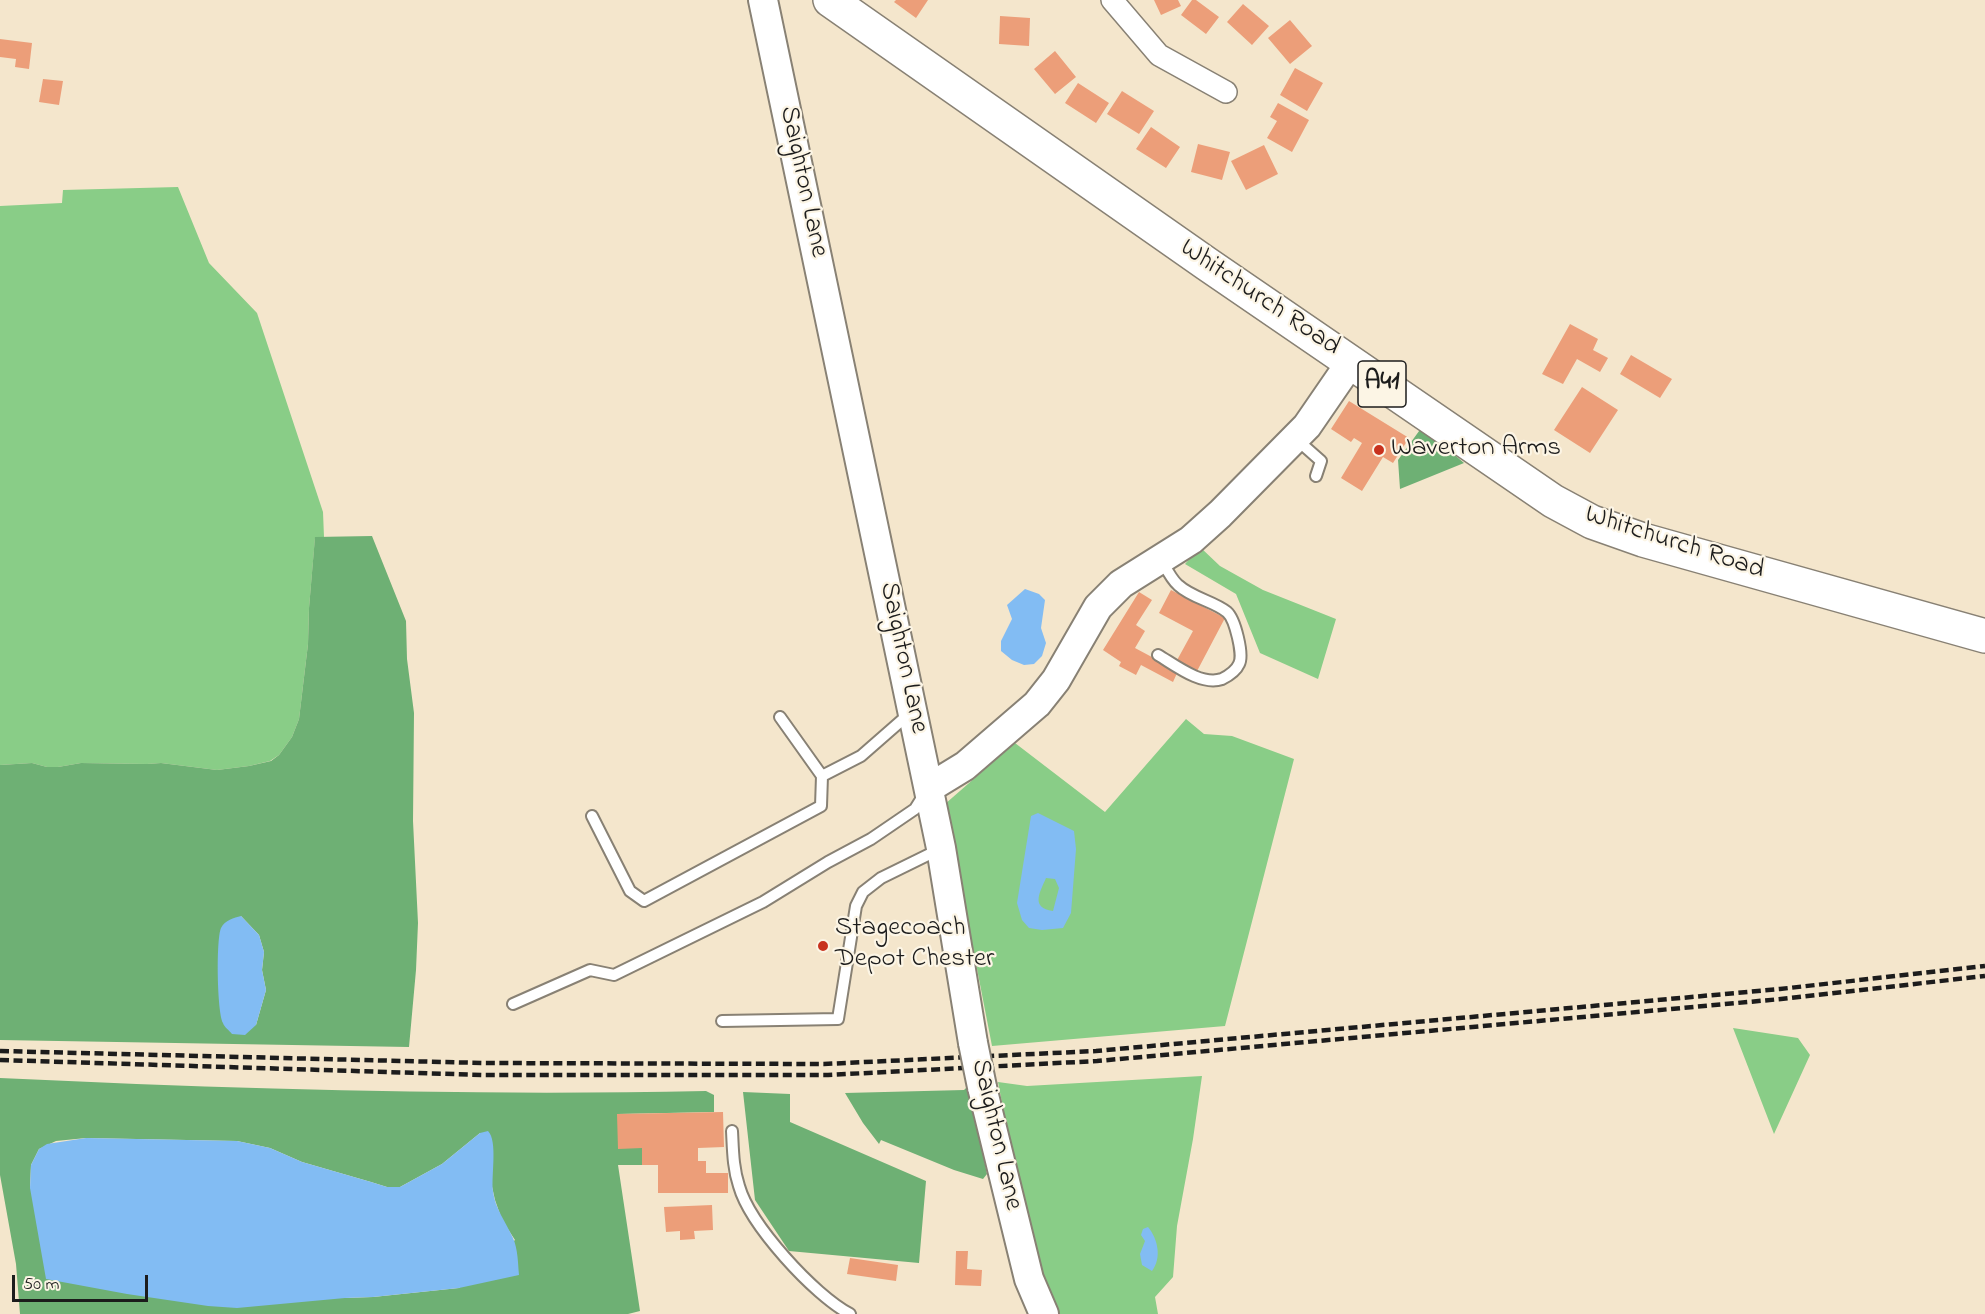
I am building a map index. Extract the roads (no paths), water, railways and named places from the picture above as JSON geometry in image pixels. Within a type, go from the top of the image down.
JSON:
[{"type":"highway","name":"Whitchurch Road","points":[[830,0],[966,97],[1553,501],[1592,522],[1643,540],[1985,636]]},
{"type":"street","name":"Saighton Lane","points":[[764,0],[929,788],[982,1087],[1029,1278],[1044,1314]]},
{"type":"street","points":[[1112,0],[1159,55],[1226,92]]},
{"type":"street","points":[[929,788],[965,765],[1038,704],[1056,680],[1098,608],[1121,584],[1191,540],[1307,426],[1351,363]]},
{"type":"lane","points":[[1295,438],[1321,461],[1316,476]]},
{"type":"lane","points":[[1158,655],[1193,675],[1214,680],[1222,679],[1232,673],[1241,659],[1234,624],[1230,616],[1178,585],[1161,558]]},
{"type":"lane","points":[[822,776],[861,756],[913,711]]},
{"type":"lane","points":[[592,816],[630,891],[644,901],[821,806],[822,776],[780,717]]},
{"type":"lane","points":[[513,1004],[590,970],[614,975],[763,902],[915,809],[929,788]]},
{"type":"lane","points":[[722,1021],[838,1019],[856,906],[863,892],[881,878],[941,849]]},
{"type":"lane","points":[[732,1131],[733,1162],[739,1188],[755,1219],[820,1293],[850,1314]]},
{"type":"water","points":[[1025,589],[1039,594],[1045,600],[1041,628],[1046,643],[1042,656],[1034,664],[1024,665],[1012,660],[1001,651],[1001,641],[1012,619],[1007,605]]},
{"type":"water","points":[[1038,813],[1074,831],[1076,849],[1071,913],[1063,928],[1042,930],[1029,928],[1022,920],[1017,903],[1031,816]],"holes":[[[1046,878],[1055,879],[1059,888],[1053,911],[1041,907],[1039,899]]]},
{"type":"water","points":[[241,916],[259,935],[264,952],[262,970],[266,990],[256,1025],[245,1035],[232,1034],[224,1024],[219,1005],[219,935],[227,921]]},
{"type":"water","points":[[488,1131],[493,1142],[494,1198],[515,1242],[519,1275],[459,1288],[237,1308],[127,1294],[46,1279],[30,1188],[31,1165],[39,1149],[47,1144],[86,1138],[237,1141],[270,1148],[302,1162],[387,1187],[400,1187],[442,1164],[480,1133]]},
{"type":"water","points":[[1148,1227],[1158,1249],[1157,1260],[1152,1271],[1142,1265],[1140,1254],[1145,1241],[1141,1235],[1143,1229]]},
{"type":"railway","points":[[0,1051],[483,1063],[824,1064],[1096,1051],[1780,989],[1985,966]]},
{"type":"railway","points":[[0,1060],[484,1075],[828,1075],[1097,1061],[1781,999],[1985,976]]},
{"type":"place","name":"Waverton Arms","points":[[1379,450]]},
{"type":"place","name":"Stagecoach Depot Chester","points":[[823,946]]}]
